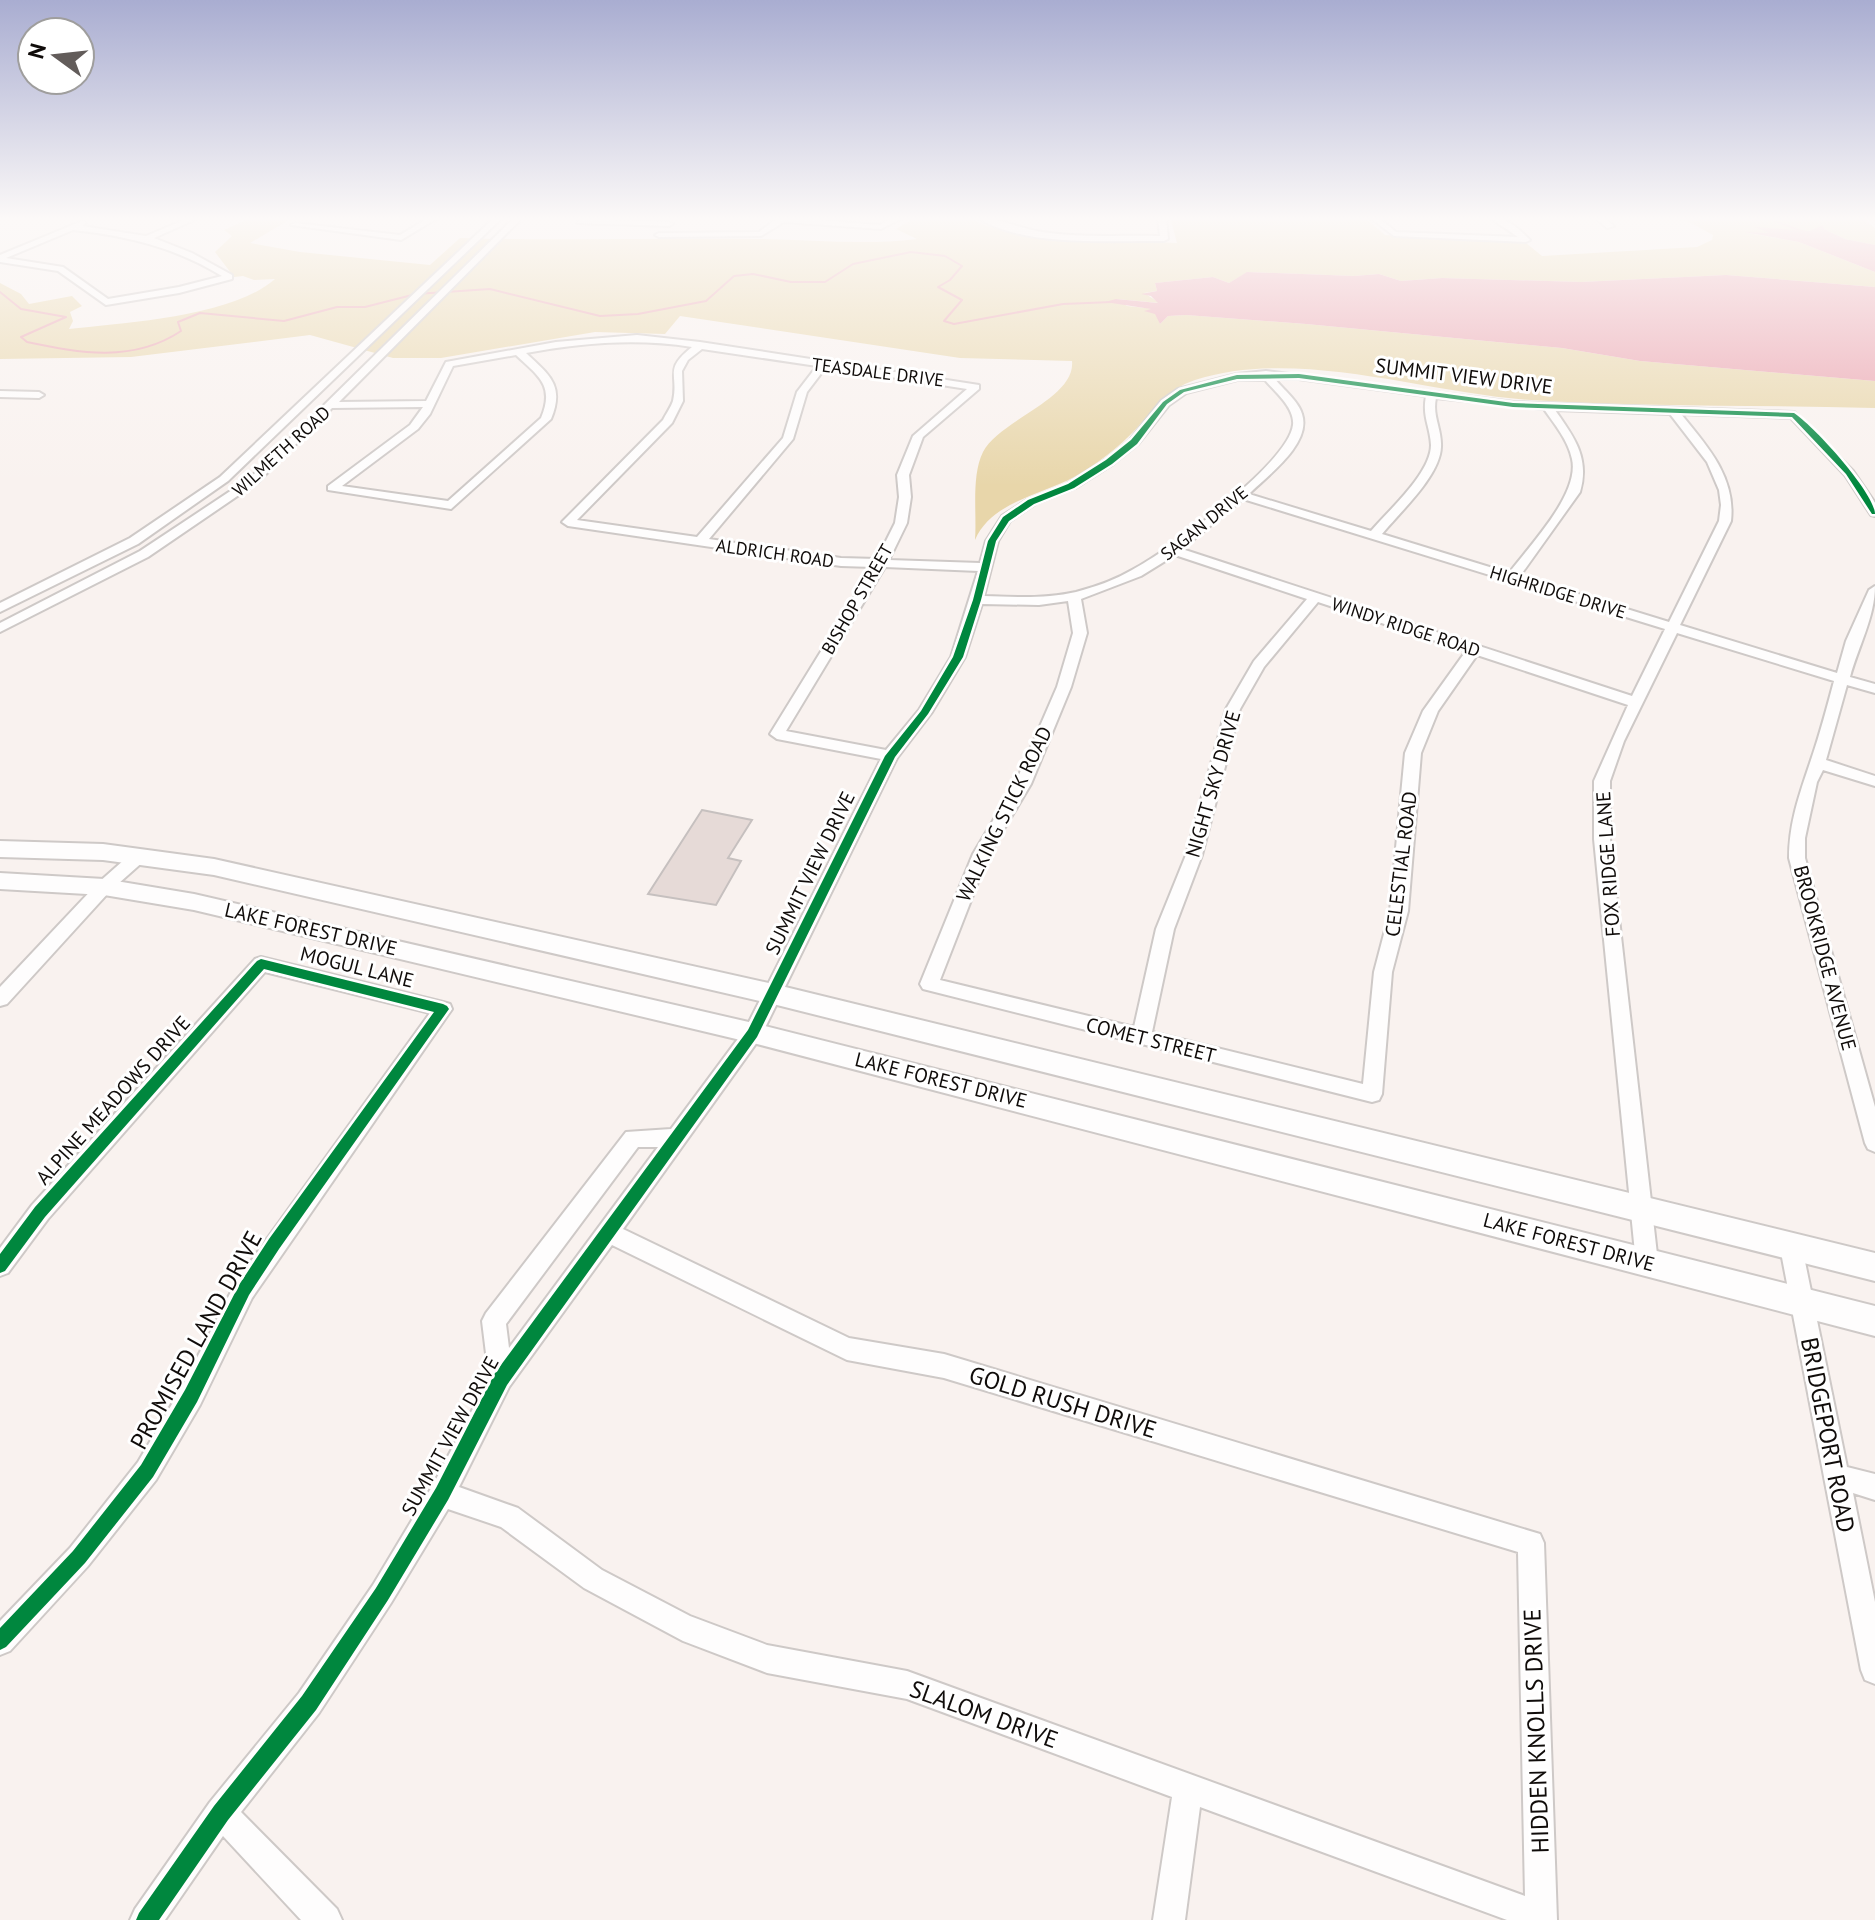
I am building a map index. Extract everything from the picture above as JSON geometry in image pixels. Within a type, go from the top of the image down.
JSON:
[{"type":"main road","name":"LAKE FOREST DRIVE","points":[[0,849],[139,856],[214,867],[773,994],[1875,1267]]},
{"type":"main road","name":"LAKE FOREST DRIVE","points":[[0,881],[104,887],[170,896],[753,1033],[1243,1156],[1875,1321]]},
{"type":"street","name":"WILMETH ROAD","points":[[0,608],[95,562],[180,511],[224,479],[405,307]]},
{"type":"street","name":"WILMETH ROAD","points":[[0,628],[117,569],[191,525],[254,480],[333,405],[429,307]]},
{"type":"street","name":"TEASDALE DRIVE","points":[[428,404],[449,364],[614,337],[700,345],[975,387]]},
{"type":"street","name":"ALDRICH ROAD","points":[[700,345],[684,358],[677,371],[678,401],[668,421],[568,522],[841,562],[984,567]]},
{"type":"street","points":[[304,404],[428,404],[425,414],[400,439],[332,488],[451,505],[546,419],[554,404],[552,384],[519,352]]},
{"type":"street","points":[[700,542],[788,439],[796,421],[802,386],[822,366]]},
{"type":"street","name":"SUMMIT VIEW DRIVE","points":[[146,1920],[221,1813],[309,1703],[382,1594],[442,1494],[501,1379],[753,1033],[890,756],[925,712],[958,657],[992,541],[1006,519],[1031,502],[1071,486],[1109,462],[1134,442],[1165,403],[1182,391],[1209,382],[1266,374],[1338,380],[1548,407],[1794,415],[1849,473],[1875,512]]},
{"type":"street","name":"SAGAN DRIVE","points":[[977,600],[1027,601],[1074,596],[1123,580],[1175,551],[1288,451],[1298,426],[1297,413],[1266,374]]},
{"type":"street","name":"BISHOP STREET","points":[[890,756],[777,734],[880,565],[901,523],[905,497],[903,475],[918,436],[975,387]]},
{"type":"street","points":[[0,394],[39,395]]},
{"type":"street","points":[[1373,537],[1432,467],[1436,456],[1428,412],[1432,394]]},
{"type":"street","points":[[1512,578],[1574,492],[1580,478],[1578,456],[1548,407]]},
{"type":"street","name":"FOX RIDGE LANE","points":[[1647,1263],[1602,839],[1602,781],[1617,741],[1725,521],[1728,509],[1719,475],[1674,412]]},
{"type":"street","name":"HIGHRIDGE DRIVE","points":[[1240,495],[1875,689]]},
{"type":"street","name":"WINDY RIDGE ROAD","points":[[1175,551],[1637,703]]},
{"type":"street","name":"BROOKRIDGE AVENUE","points":[[1875,590],[1853,641],[1818,763],[1805,797],[1797,838],[1797,858],[1875,1143]]},
{"type":"street","name":"WALKING STICK ROAD","points":[[929,984],[981,854],[1023,784],[1064,687],[1080,633],[1074,596]]},
{"type":"street","name":"NIGHT SKY DRIVE","points":[[1141,1038],[1165,929],[1194,855],[1233,709],[1256,667],[1315,598]]},
{"type":"street","name":"CELESTIAL ROAD","points":[[1372,1094],[1383,972],[1399,911],[1413,753],[1420,729],[1446,685],[1474,650]]},
{"type":"street","points":[[1818,763],[1875,781]]},
{"type":"street","points":[[0,999],[104,887],[139,856]]},
{"type":"street","name":"MOGUL LANE","points":[[261,964],[443,1009]]},
{"type":"street","name":"ALPINE MEADOWS DRIVE","points":[[0,1266],[40,1212],[261,964]]},
{"type":"street","name":"COMET STREET","points":[[929,984],[1372,1094]]},
{"type":"street","name":"PROMISED LAND DRIVE","points":[[0,1641],[79,1557],[147,1471],[191,1396],[244,1290],[443,1009]]},
{"type":"street","name":"SUMMIT VIEW DRIVE","points":[[501,1379],[494,1321],[633,1138],[675,1138]]},
{"type":"street","name":"GOLD RUSH DRIVE","points":[[608,1232],[847,1349],[944,1366],[1531,1543]]},
{"type":"street","name":"BRIDGEPORT ROAD","points":[[1791,1247],[1875,1670]]},
{"type":"street","points":[[1836,1476],[1875,1487]]},
{"type":"street","name":"SLALOM DRIVE","points":[[442,1494],[509,1517],[593,1579],[683,1627],[767,1659],[907,1685],[1541,1918]]},
{"type":"street","name":"HIDDEN KNOLLS DRIVE","points":[[1531,1543],[1541,1918]]},
{"type":"street","points":[[1169,1920],[1188,1789]]},
{"type":"street","points":[[221,1813],[326,1920]]},
{"type":"shaded area","points":[[0,307],[81,307],[70,312],[73,321],[69,329],[147,321],[217,307],[1133,307],[1156,309],[1160,324],[1168,316],[1186,315],[1306,324],[1562,348],[1640,361],[1875,381],[1875,408],[1531,400],[1319,370],[1276,368],[1235,371],[1195,380],[1176,389],[1107,455],[1074,477],[1005,508],[982,527],[975,540],[976,484],[983,452],[1004,430],[1062,387],[1070,375],[1072,361],[960,358],[680,316],[665,334],[595,332],[441,358],[393,358],[310,335],[131,357],[0,359]]},
{"type":"shaded area","points":[[1135,307],[1875,307],[1875,381],[1640,361],[1562,348],[1306,324],[1186,315],[1168,316],[1160,324],[1155,314],[1144,311],[1151,309]]},
{"type":"building","points":[[702,810],[752,820],[728,858],[741,861],[716,905],[648,894]]},
{"type":"waterway","points":[[18,307],[66,317],[21,337],[27,342],[106,353],[144,348],[163,341],[181,331],[178,322],[200,313],[284,321],[337,307],[367,307]]},
{"type":"waterway","points":[[562,307],[600,316],[638,314],[677,307]]},
{"type":"waterway","points":[[956,307],[944,321],[954,324],[1049,307]]},
{"type":"cycle path","points":[[146,1920],[221,1813],[309,1703],[382,1594],[442,1494],[501,1379],[753,1033],[890,756],[925,712],[958,657],[992,541],[1006,519],[1031,502],[1071,486],[1109,462],[1134,442],[1165,403],[1182,391],[1237,377],[1299,376],[1513,405],[1794,415],[1849,473],[1875,512]]},
{"type":"cycle path","points":[[0,1266],[40,1212],[261,964],[443,1009],[244,1290],[191,1396],[147,1471],[79,1557],[0,1641]]}]
